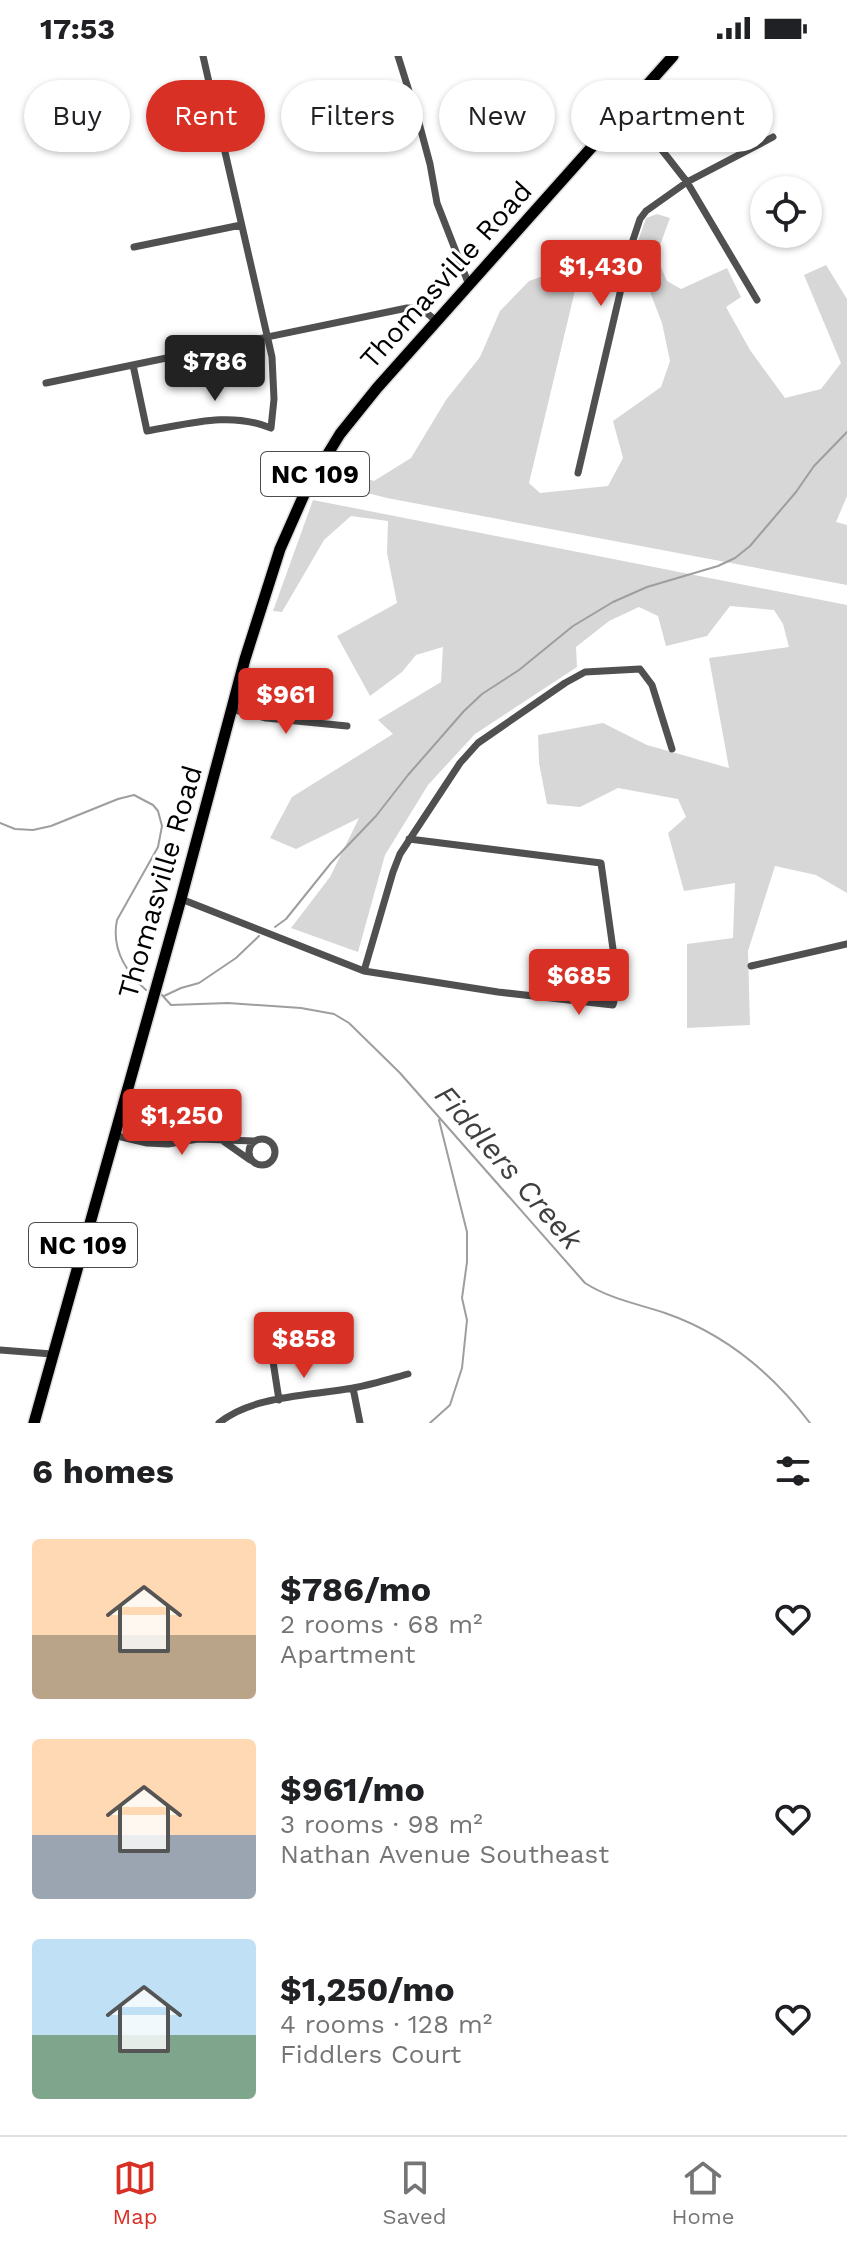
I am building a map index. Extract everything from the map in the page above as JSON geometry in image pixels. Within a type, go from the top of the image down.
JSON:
[{"type":"main road","name":"Thomasville Road","points":[[651,80],[668,58]]},
{"type":"main road","name":"Thomasville Road","points":[[34,1423],[231,709],[280,549],[307,488],[340,434],[436,321],[589,152]]},
{"type":"street","points":[[133,365],[147,431],[218,419],[239,419],[271,428],[274,379],[203,56]]},
{"type":"street","points":[[398,56],[423,137],[437,203],[469,285]]},
{"type":"street","points":[[663,152],[687,182],[757,300]]},
{"type":"street","points":[[578,473],[640,219],[646,211],[687,182],[744,152]]},
{"type":"street","points":[[134,247],[241,225]]},
{"type":"street","points":[[46,383],[407,308],[427,312],[436,321]]},
{"type":"street","points":[[364,971],[393,872],[409,839],[460,763],[478,743],[585,672],[640,669],[652,685],[672,749]]},
{"type":"street","points":[[231,709],[266,718],[347,726]]},
{"type":"street","points":[[181,899],[364,971],[498,992],[613,1005],[618,985],[601,863],[409,839]]},
{"type":"street","points":[[751,966],[847,944]]},
{"type":"street","points":[[113,1135],[147,1143],[168,1144],[198,1139],[263,1139],[273,1145],[274,1157],[266,1165],[260,1166],[223,1141]]},
{"type":"street","points":[[250,1160],[249,1148],[254,1141]]},
{"type":"street","points":[[0,1350],[52,1354]]},
{"type":"street","points":[[272,1355],[279,1400]]},
{"type":"street","points":[[219,1423],[248,1406],[353,1388],[408,1374]]},
{"type":"street","points":[[353,1388],[360,1423]]},
{"type":"shaded area","points":[[657,214],[670,218],[656,256],[667,281],[681,289],[727,268],[741,297],[726,307],[750,350],[785,398],[821,389],[841,363],[804,275],[826,265],[847,299],[847,496],[836,522],[847,525],[847,585],[387,498],[324,482],[333,467],[374,481],[411,458],[446,400],[480,357],[500,311],[529,281],[575,265],[577,282],[529,483],[540,493],[608,486],[623,458],[613,421],[661,387],[670,361],[662,323],[650,292],[632,276],[637,244],[646,218]]},
{"type":"shaded area","points":[[313,500],[847,605],[847,893],[816,875],[775,866],[748,951],[750,1025],[687,1028],[687,944],[733,938],[735,883],[684,891],[668,833],[686,817],[678,799],[618,788],[580,807],[547,804],[539,763],[538,735],[603,723],[647,745],[729,768],[709,658],[789,647],[783,624],[774,610],[730,606],[707,636],[666,646],[658,616],[639,607],[609,621],[576,647],[577,667],[475,734],[428,785],[385,855],[358,952],[291,928],[330,877],[359,818],[296,849],[270,838],[292,797],[393,734],[378,720],[441,682],[443,647],[416,655],[402,672],[370,696],[337,636],[397,603],[387,553],[388,521],[351,516],[324,540],[282,612],[273,611]]},
{"type":"waterway","points":[[275,927],[286,919],[331,863],[482,694],[519,670],[573,626],[613,602],[647,587],[735,558],[750,546],[814,466],[847,432]]},
{"type":"waterway","name":"Fiddlers Creek","points":[[0,823],[15,829],[33,830],[134,795],[153,805],[162,826],[158,847],[117,920],[116,931],[122,959],[132,976],[146,990]]},
{"type":"waterway","points":[[164,996],[199,983],[236,958],[259,936]]},
{"type":"waterway","name":"Fiddlers Creek","points":[[161,994],[171,1005],[228,1003],[301,1008],[334,1014],[349,1023],[400,1073],[585,1283],[614,1297],[687,1322],[728,1344],[764,1372],[810,1423]]},
{"type":"waterway","points":[[430,1423],[450,1405],[462,1368],[467,1320],[462,1298],[467,1232],[439,1120]]}]
